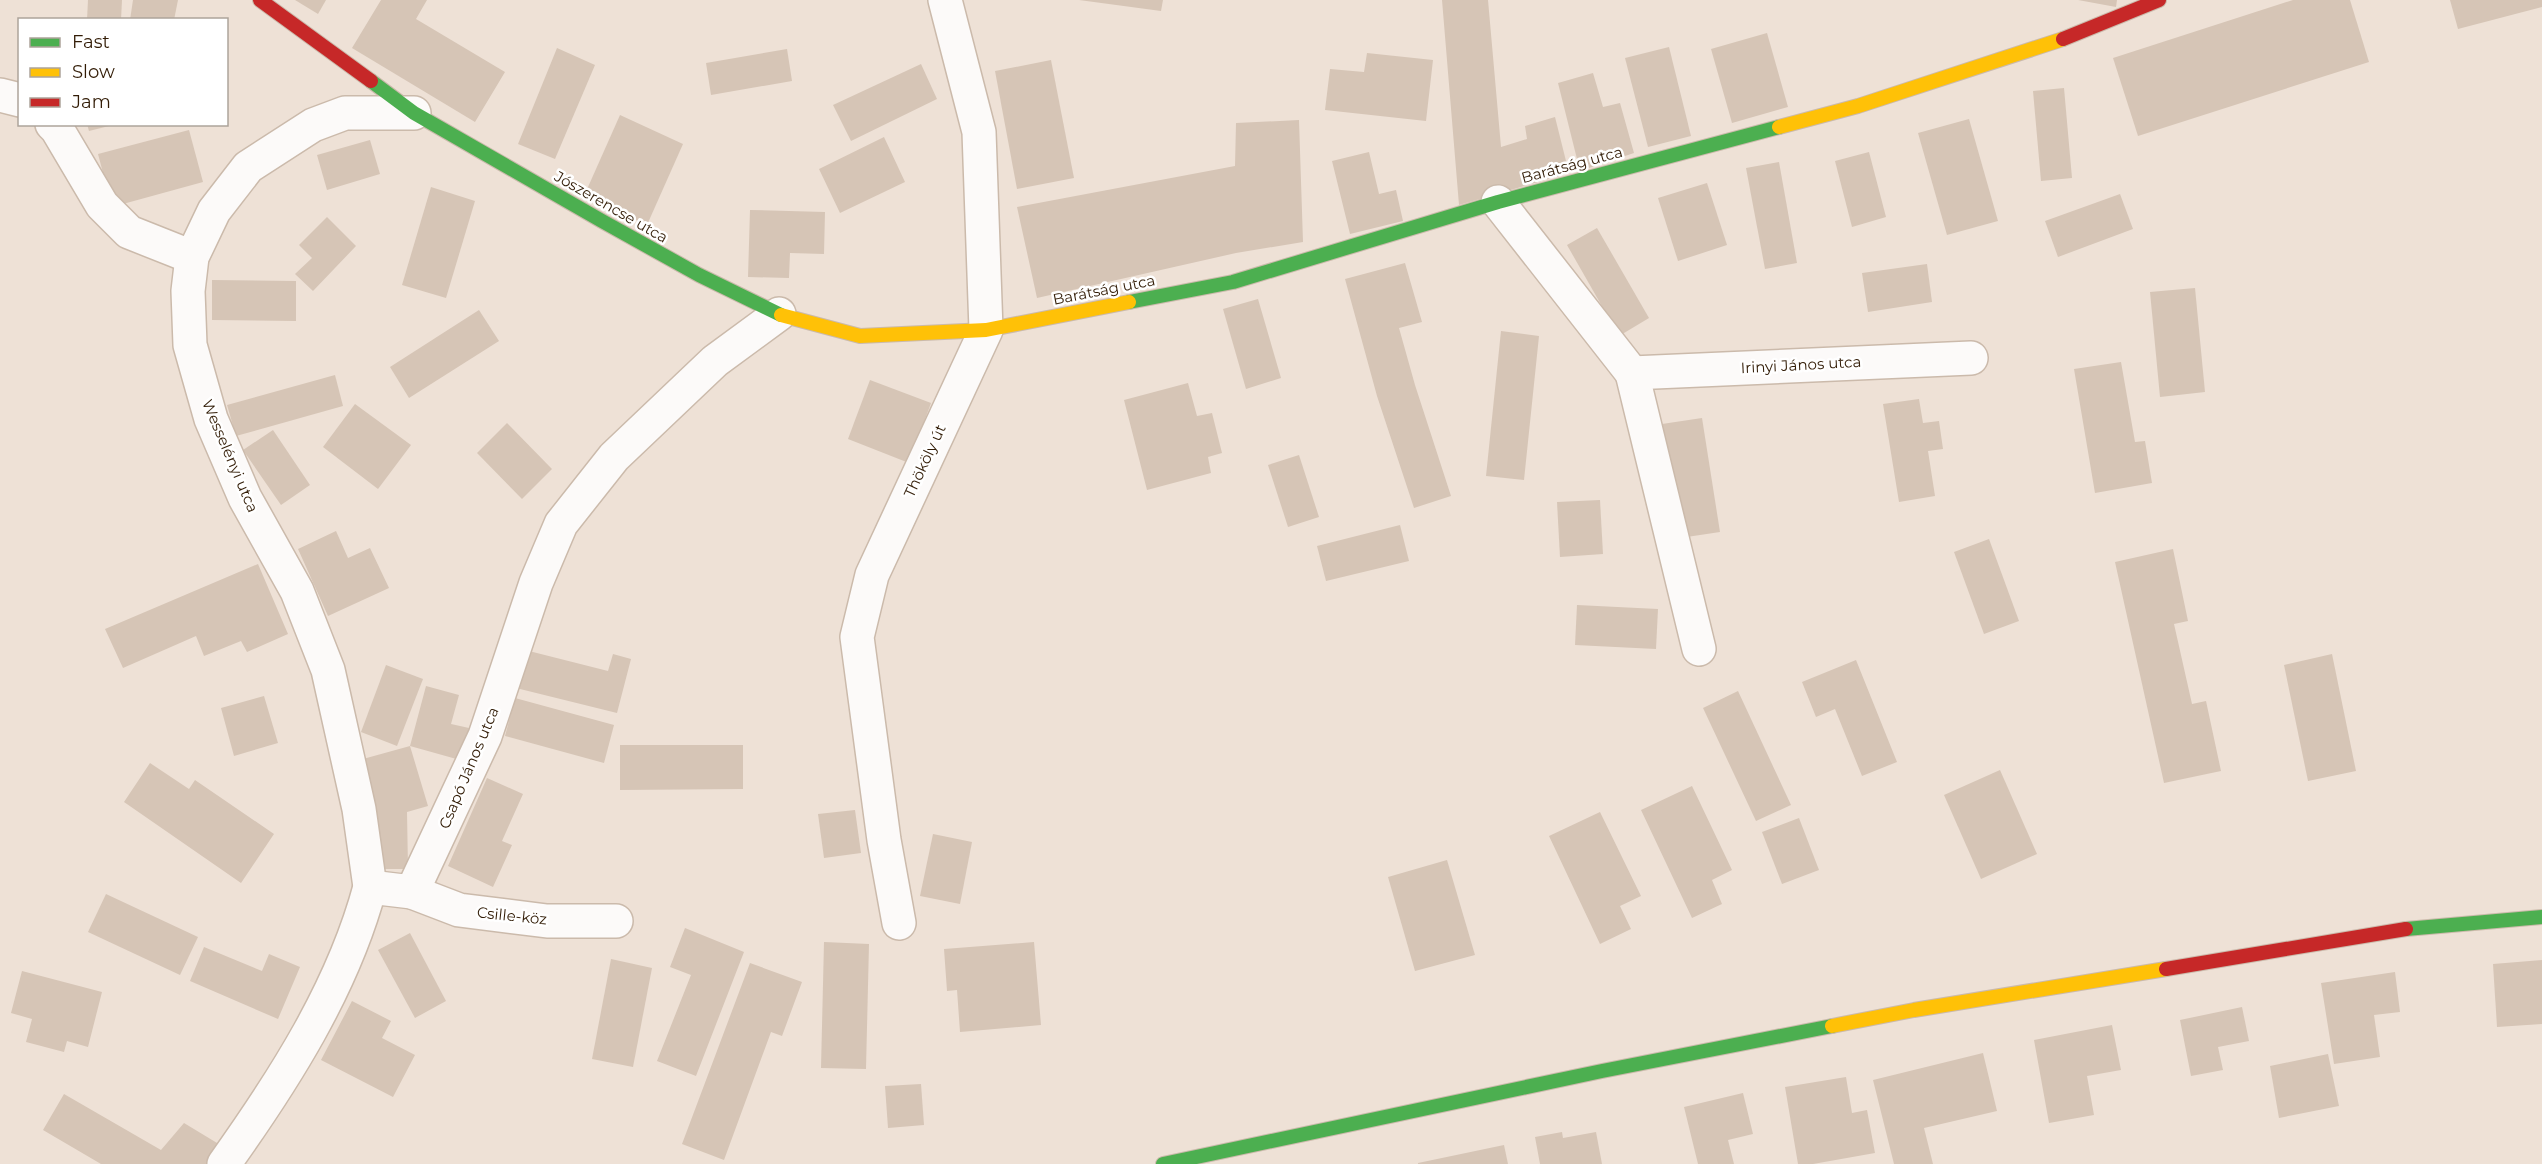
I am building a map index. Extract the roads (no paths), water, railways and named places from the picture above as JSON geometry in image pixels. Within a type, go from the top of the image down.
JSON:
[{"type":"street","name":"Jószerencse utca","points":[[260,0],[414,113],[689,270],[779,314],[860,336],[986,330]]},
{"type":"street","name":"Thököly út","points":[[899,923],[884,840],[857,637],[872,575],[986,330],[979,132],[945,0]]},
{"type":"street","name":"Barátság utca","points":[[986,330],[1233,282],[1497,202],[1858,106],[2078,34],[2159,0]]},
{"type":"street","points":[[0,94],[18,99]]},
{"type":"street","name":"Wesselényi utca","points":[[370,887],[359,809],[328,670],[297,591],[245,498],[208,408],[190,345],[188,291],[192,257],[214,211],[248,166],[313,125],[345,113],[414,113]]},
{"type":"street","points":[[54,126],[102,205],[129,232],[192,257]]},
{"type":"street","points":[[1497,202],[1632,373],[1699,649]]},
{"type":"street","name":"Csapó János utca","points":[[412,892],[485,736],[536,584],[561,524],[614,456],[715,361],[779,314]]},
{"type":"street","name":"Irinyi János utca","points":[[1632,373],[1971,358]]},
{"type":"street","points":[[224,1164],[273,1095],[334,983],[362,917],[370,887],[412,892]]},
{"type":"street","name":"Csille-köz","points":[[412,892],[459,910],[548,921],[616,921]]},
{"type":"street","points":[[1163,1164],[1590,1073],[1914,1010],[2407,929],[2542,917]]}]
